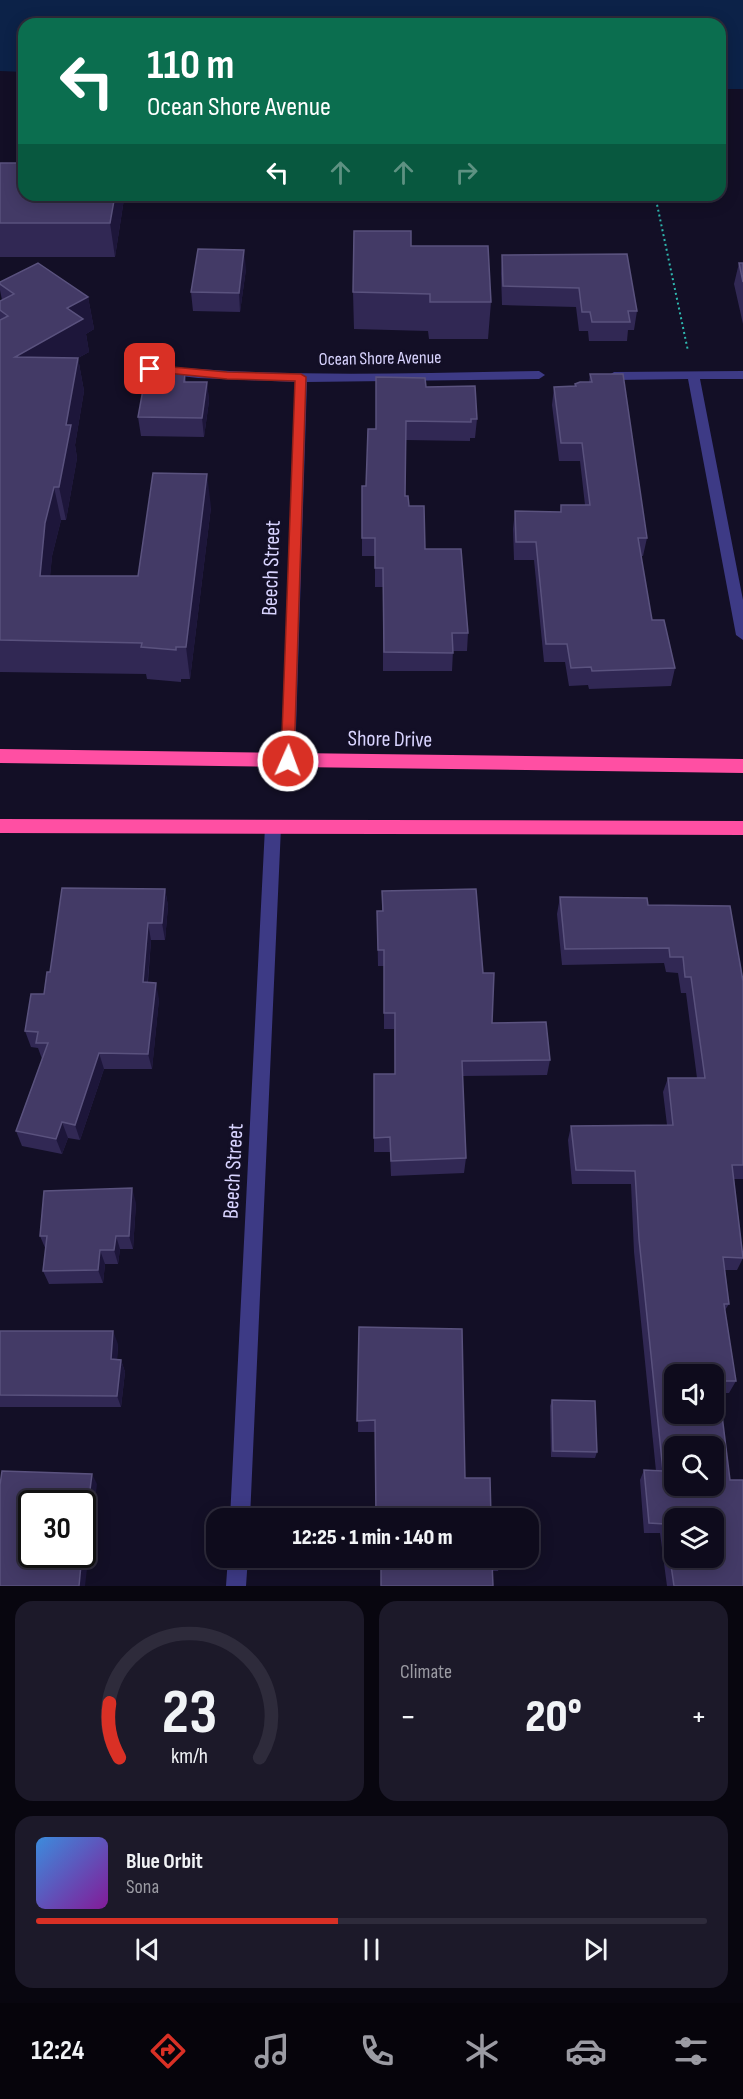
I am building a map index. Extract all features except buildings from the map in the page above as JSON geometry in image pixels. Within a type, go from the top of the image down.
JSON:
[{"type":"highway","name":"Shore Drive","points":[[0,756],[743,766]]},
{"type":"highway","points":[[0,826],[743,828]]},
{"type":"street","name":"Ocean Shore Avenue","points":[[150,369],[227,375],[301,377],[539,375]]},
{"type":"street","points":[[693,375],[743,634]]},
{"type":"street","points":[[614,376],[743,375]]},
{"type":"street","name":"Beech Street","points":[[288,761],[301,377]]},
{"type":"street","name":"Beech Street","points":[[240,1508],[273,827]]},
{"type":"street","points":[[236,1586],[237,1568]]},
{"type":"path","points":[[656,201],[693,375]]},
{"type":"water","points":[[0,0],[743,0],[743,89],[726,89],[726,18],[18,18],[18,72],[0,71]]},
{"type":"route","points":[[150,369],[227,375],[301,377],[288,761]]}]
